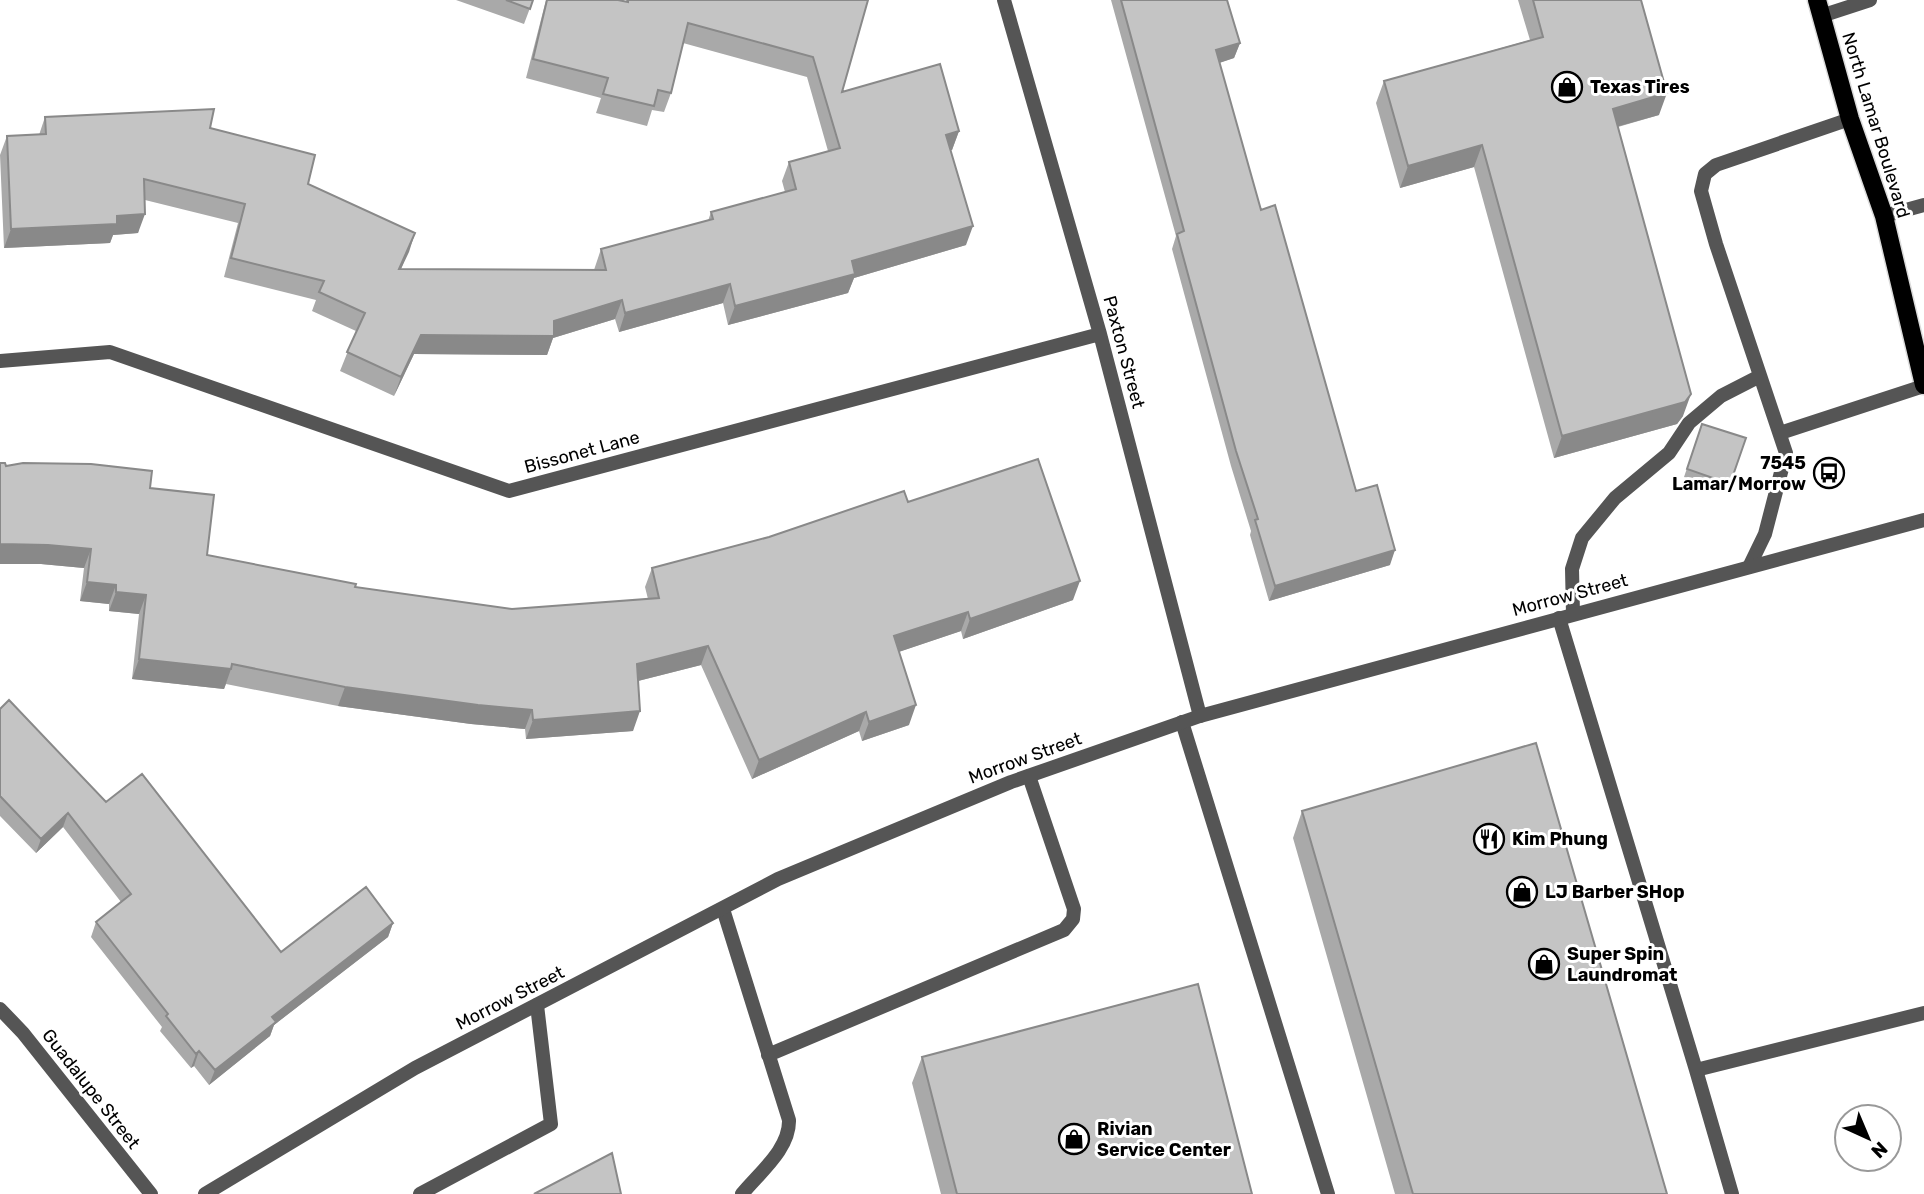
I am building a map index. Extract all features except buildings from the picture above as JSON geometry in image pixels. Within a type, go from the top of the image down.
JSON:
[{"type":"main road","name":"North Lamar Boulevard","points":[[1819,8],[1850,119],[1884,216],[1924,386]]},
{"type":"street","name":"Paxton Street","points":[[1004,0],[1100,334],[1200,716]]},
{"type":"street","points":[[1819,8],[1870,0]]},
{"type":"street","points":[[1749,567],[1765,534],[1786,453],[1701,191],[1705,174],[1716,165],[1850,119]]},
{"type":"street","points":[[1884,216],[1924,205]]},
{"type":"street","name":"Bissonet Lane","points":[[0,361],[110,352],[509,491],[1100,334]]},
{"type":"street","points":[[1732,1194],[1566,616],[1572,569],[1582,538],[1615,498],[1669,453],[1689,423],[1721,396],[1760,376]]},
{"type":"street","points":[[1780,433],[1924,386]]},
{"type":"street","name":"Morrow Street","points":[[205,1194],[415,1068],[778,880],[1029,776],[1200,716],[1924,520]]},
{"type":"street","points":[[1182,722],[1328,1194]]},
{"type":"street","points":[[768,1055],[1064,930],[1073,919],[1074,909],[1029,776]]},
{"type":"street","points":[[723,909],[789,1121],[789,1133],[785,1143],[741,1194]]},
{"type":"street","points":[[420,1194],[551,1124],[537,1005]]},
{"type":"street","name":"Guadalupe Street","points":[[0,1009],[23,1033],[151,1194]]},
{"type":"street","points":[[1696,1070],[1924,1013]]},
{"type":"place","name":"Texas Tires","points":[[1567,87]]},
{"type":"place","name":"7545 Lamar/Morrow","points":[[1829,473]]},
{"type":"place","name":"Kim Phung","points":[[1489,839]]},
{"type":"place","name":"LJ Barber SHop","points":[[1522,892]]},
{"type":"place","name":"Super Spin Laundromat","points":[[1544,964]]},
{"type":"place","name":"Rivian Service Center","points":[[1074,1139]]}]
